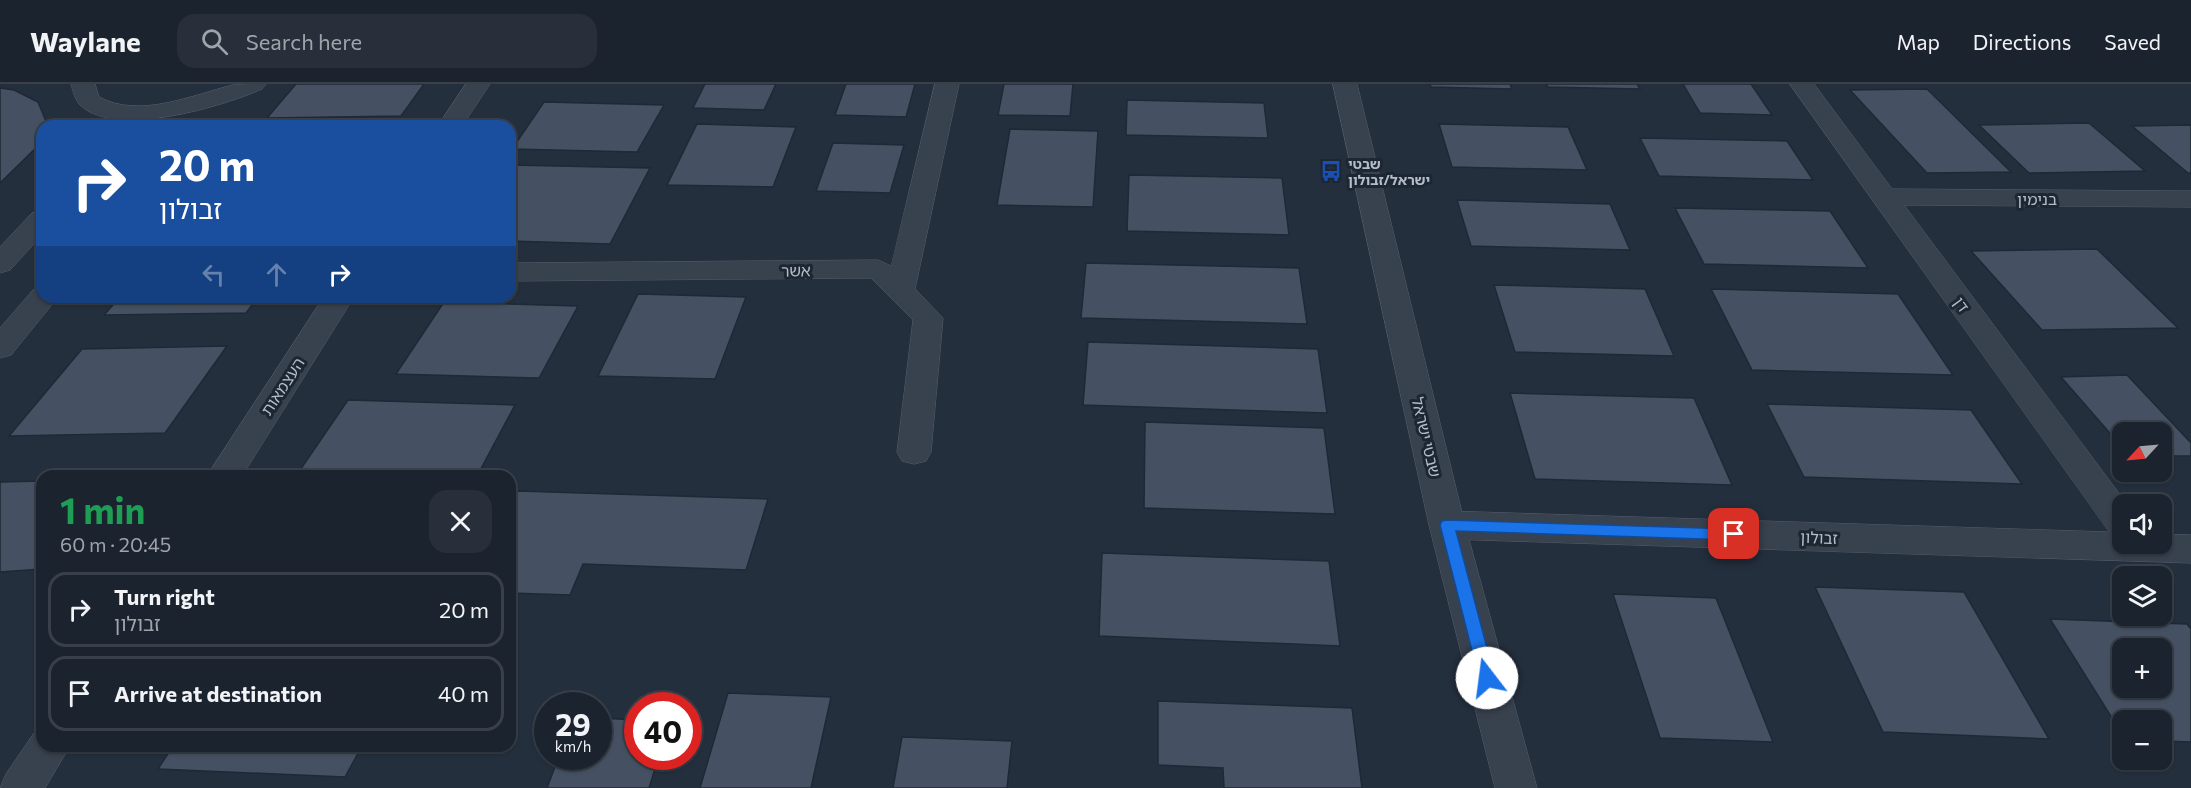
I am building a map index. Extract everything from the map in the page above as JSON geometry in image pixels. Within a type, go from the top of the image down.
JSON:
[{"type":"street","points":[[83,84],[83,92],[92,103],[112,118],[136,112],[164,111],[193,106],[251,86]]},
{"type":"street","points":[[454,120],[478,84]]},
{"type":"street","points":[[900,291],[947,84]]},
{"type":"street","name":"שבטי ישראל","points":[[1345,84],[1447,525],[1516,788]]},
{"type":"street","name":"דן","points":[[1802,84],[2112,509]]},
{"type":"street","points":[[205,120],[251,86]]},
{"type":"street","name":"בנימין","points":[[1883,196],[2191,199]]},
{"type":"street","points":[[0,264],[36,225]]},
{"type":"street","name":"אשר","points":[[516,272],[878,269],[928,318],[914,452]]},
{"type":"street","points":[[0,348],[38,303]]},
{"type":"street","name":"העצמאות","points":[[228,470],[335,303]]},
{"type":"street","name":"זבולון","points":[[1447,525],[2112,538]]},
{"type":"street","name":"זבולון","points":[[2172,545],[2191,549]]},
{"type":"street","points":[[21,788],[45,752]]},
{"type":"building","points":[[296,84],[424,84],[401,116],[267,118]]},
{"type":"building","points":[[705,84],[776,84],[764,110],[693,108]]},
{"type":"building","points":[[846,84],[915,84],[906,117],[835,115]]},
{"type":"building","points":[[1004,84],[1073,84],[1070,116],[998,115]]},
{"type":"building","points":[[1430,84],[1510,84],[1512,89],[1431,87]]},
{"type":"building","points":[[1546,84],[1637,84],[1640,89],[1548,87]]},
{"type":"building","points":[[1683,84],[1751,84],[1772,115],[1700,113]]},
{"type":"building","points":[[0,88],[14,90],[38,102],[46,120],[36,120],[36,148],[0,183]]},
{"type":"building","points":[[1927,89],[2011,172],[1927,173],[1850,90]]},
{"type":"building","points":[[1127,100],[1264,103],[1268,138],[1126,135]]},
{"type":"building","points":[[544,102],[664,105],[637,152],[516,149],[516,143]]},
{"type":"building","points":[[2089,123],[2145,171],[2029,173],[1979,125]]},
{"type":"building","points":[[697,124],[796,127],[773,187],[667,185]]},
{"type":"building","points":[[1439,124],[1568,127],[1587,170],[1452,167]]},
{"type":"building","points":[[2191,125],[2191,173],[2188,173],[2132,126]]},
{"type":"building","points":[[1010,129],[1098,131],[1093,207],[997,205]]},
{"type":"building","points":[[1640,138],[1787,141],[1813,180],[1659,176]]},
{"type":"building","points":[[833,143],[904,145],[890,193],[816,191]]},
{"type":"building","points":[[516,165],[650,168],[610,244],[516,241]]},
{"type":"building","points":[[1129,175],[1282,178],[1289,235],[1127,231]]},
{"type":"building","points":[[1457,200],[1610,204],[1630,250],[1471,246]]},
{"type":"building","points":[[1675,208],[1830,211],[1868,268],[1704,264]]},
{"type":"building","points":[[2097,249],[2178,328],[2042,330],[1971,251]]},
{"type":"building","points":[[1086,263],[1299,268],[1307,324],[1081,318]]},
{"type":"building","points":[[1494,285],[1645,289],[1674,356],[1515,352]]},
{"type":"building","points":[[1711,289],[1898,294],[1953,375],[1752,370]]},
{"type":"building","points":[[638,294],[746,297],[715,379],[598,376]]},
{"type":"building","points":[[115,303],[254,303],[246,313],[104,315]]},
{"type":"building","points":[[443,303],[578,306],[539,378],[396,374]]},
{"type":"building","points":[[1088,342],[1318,349],[1327,413],[1083,405]]},
{"type":"building","points":[[227,346],[165,433],[9,436],[82,349]]},
{"type":"building","points":[[2127,375],[2171,422],[2112,422],[2112,436],[2061,377]]},
{"type":"building","points":[[1510,393],[1694,398],[1732,485],[1535,479]]},
{"type":"building","points":[[348,400],[515,405],[480,470],[300,470]]},
{"type":"building","points":[[1767,404],[1971,410],[2022,484],[1804,477]]},
{"type":"building","points":[[1145,422],[1324,428],[1335,514],[1144,508]]},
{"type":"building","points":[[2172,423],[2191,443],[2191,456],[2172,456]]},
{"type":"building","points":[[36,481],[36,569],[0,572],[0,482]]},
{"type":"building","points":[[518,491],[768,499],[746,570],[583,564],[570,595],[516,593],[516,495]]},
{"type":"building","points":[[1102,553],[1329,561],[1340,646],[1099,636]]},
{"type":"building","points":[[1815,587],[1964,592],[2049,739],[1883,732]]},
{"type":"building","points":[[1613,594],[1716,598],[1773,742],[1660,738]]},
{"type":"building","points":[[2050,619],[2112,621],[2112,626],[2187,624],[2191,629],[2191,742],[2172,741],[2172,710],[2112,710],[2112,718]]},
{"type":"building","points":[[728,693],[831,697],[811,788],[700,788]]},
{"type":"building","points":[[1158,701],[1352,708],[1362,788],[1224,788],[1223,768],[1158,765]]},
{"type":"building","points":[[612,719],[624,719],[624,770],[655,770],[649,788],[547,788],[554,770],[612,770]]},
{"type":"building","points":[[902,737],[1012,741],[1007,788],[893,788]]},
{"type":"building","points":[[169,752],[359,752],[345,777],[158,769]]},
{"type":"place","name":"שבטי ישראל/זבולון","points":[[1331,171]]},
{"type":"route","points":[[1487,678],[1447,525],[1734,534]]}]
